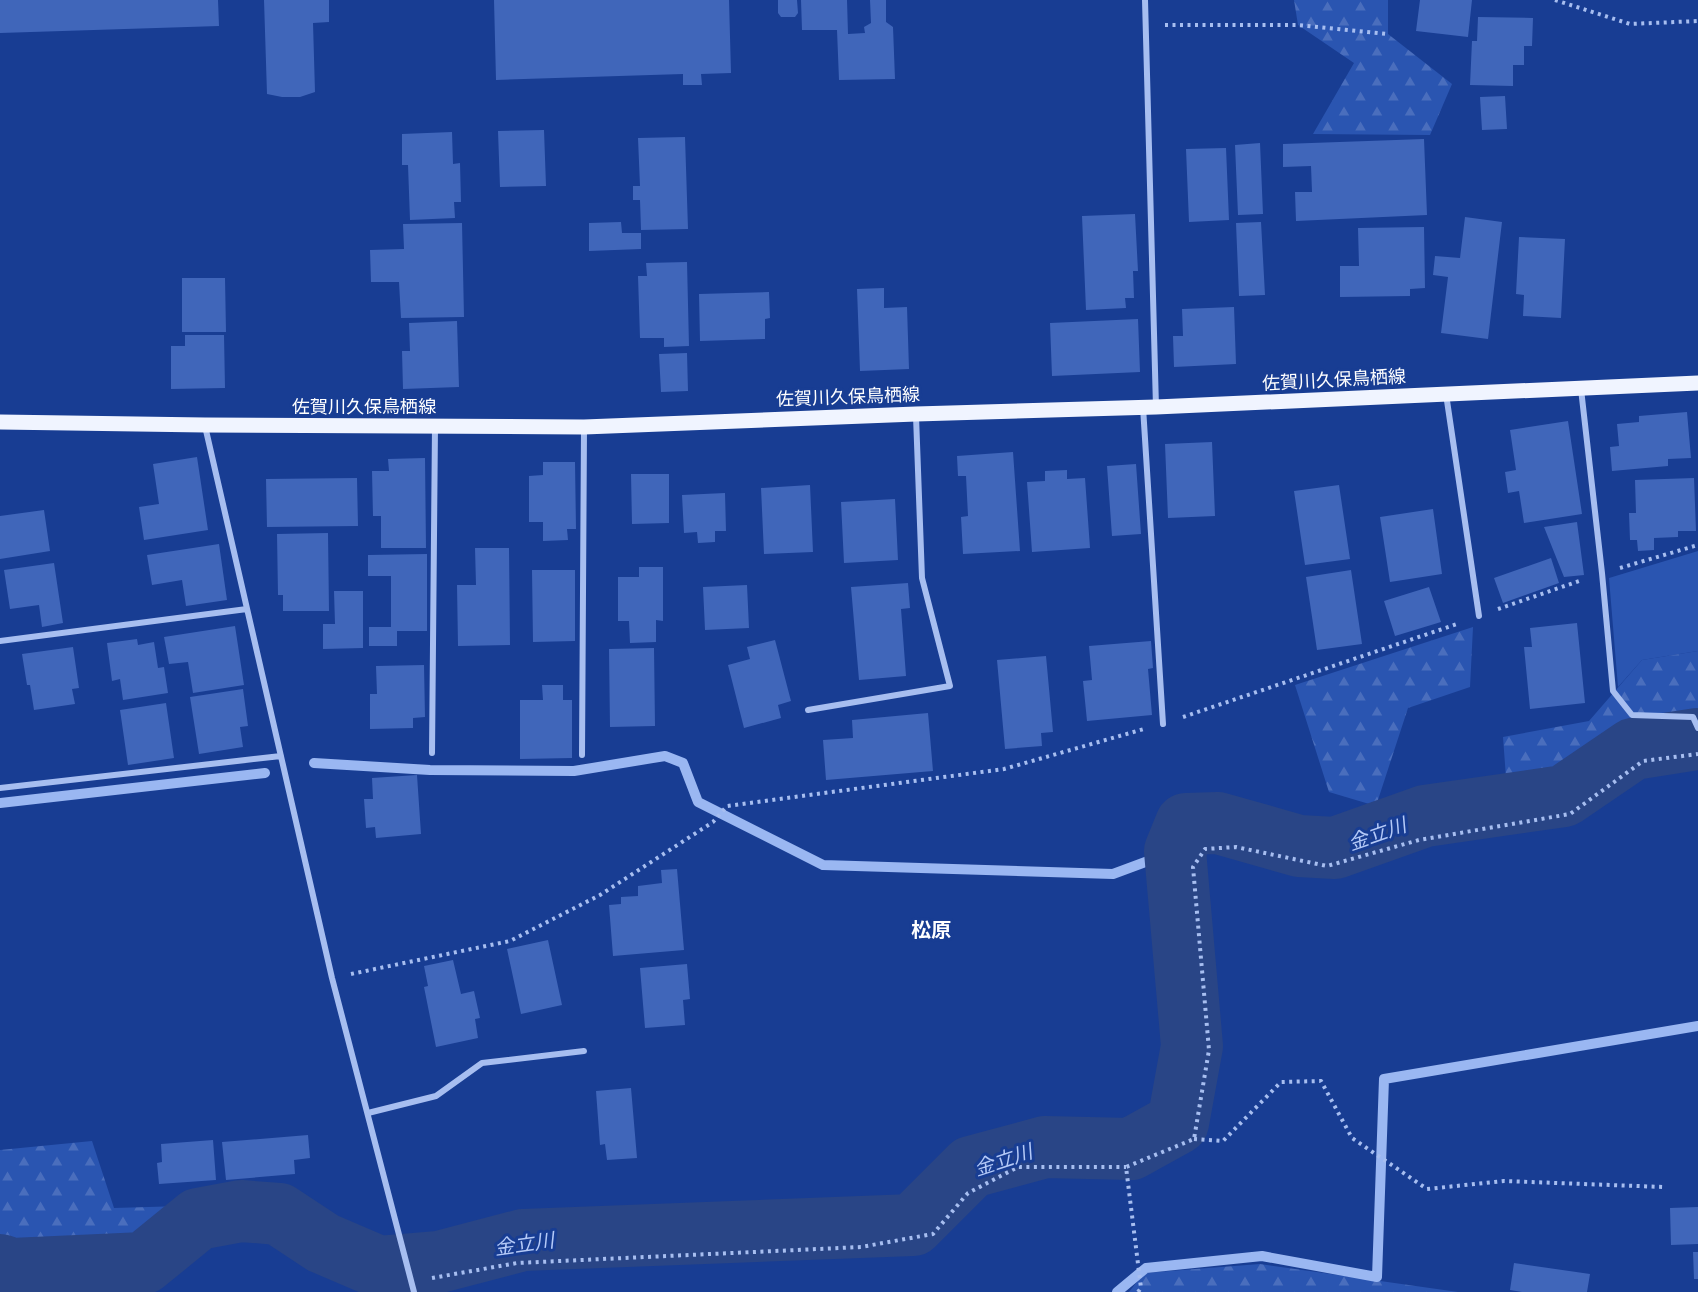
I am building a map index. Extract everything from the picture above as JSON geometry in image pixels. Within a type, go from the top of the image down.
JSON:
[{"type":"main road","name":"佐賀川久保鳥栖線","points":[[0,422],[584,427],[1149,407],[1698,383]]},
{"type":"street","points":[[1145,0],[1149,407],[1163,724]]},
{"type":"street","points":[[1581,388],[1613,691],[1632,716],[1694,717],[1698,728]]},
{"type":"street","points":[[1446,394],[1479,616]]},
{"type":"street","points":[[808,710],[950,686],[922,578],[915,414]]},
{"type":"street","points":[[205,425],[332,978],[414,1292]]},
{"type":"street","points":[[432,753],[435,426]]},
{"type":"street","points":[[582,755],[584,427]]},
{"type":"street","points":[[0,641],[247,609]]},
{"type":"street","points":[[0,789],[281,756]]},
{"type":"street","points":[[368,1113],[436,1096],[482,1063],[584,1051]]},
{"type":"path","points":[[1555,0],[1630,24],[1698,21]]},
{"type":"path","points":[[1146,25],[1298,24],[1388,34]]},
{"type":"path","points":[[332,978],[510,941],[600,895],[713,822],[727,806],[1004,769],[1163,724],[1602,573],[1698,544]]},
{"type":"path","points":[[1194,1139],[1209,1050],[1193,867],[1205,849],[1236,848],[1327,866],[1419,840],[1570,814],[1643,762],[1698,754]]},
{"type":"path","points":[[431,1278],[517,1263],[861,1247],[933,1234],[968,1193],[1018,1167],[1126,1167],[1194,1139],[1223,1141],[1281,1082],[1320,1081],[1352,1138],[1427,1188],[1504,1180],[1663,1187]]},
{"type":"path","points":[[1126,1167],[1139,1290]]},
{"type":"green space","points":[[1294,0],[1388,0],[1388,34],[1452,84],[1430,135],[1313,134],[1354,63],[1298,25]]},
{"type":"green space","points":[[1698,551],[1698,651],[1642,660],[1618,687],[1609,578]]},
{"type":"green space","points":[[1473,627],[1470,687],[1408,708],[1376,806],[1329,792],[1295,685]]},
{"type":"green space","points":[[1698,651],[1698,721],[1633,733],[1568,776],[1507,791],[1503,737],[1589,721],[1642,660]]},
{"type":"green space","points":[[92,1141],[114,1208],[183,1206],[136,1250],[8,1250],[0,1246],[0,1150]]},
{"type":"green space","points":[[1260,1264],[1458,1292],[1129,1292],[1144,1273]]},
{"type":"building","points":[[0,0],[218,0],[219,26],[0,33]]},
{"type":"building","points":[[264,0],[329,0],[329,22],[313,23],[315,92],[300,97],[267,94]]},
{"type":"building","points":[[494,0],[729,0],[731,73],[701,74],[702,85],[683,85],[683,74],[496,80]]},
{"type":"building","points":[[778,0],[797,0],[798,13],[795,17],[781,17],[778,13]]},
{"type":"building","points":[[801,0],[847,0],[848,34],[865,33],[864,27],[871,23],[870,0],[886,0],[886,22],[893,27],[895,79],[839,80],[837,30],[802,30]]},
{"type":"building","points":[[1420,0],[1472,0],[1468,37],[1416,31]]},
{"type":"building","points":[[1478,17],[1533,18],[1532,46],[1524,46],[1524,65],[1513,65],[1513,86],[1470,85],[1472,41],[1477,41]]},
{"type":"building","points":[[1505,96],[1507,129],[1482,130],[1480,97]]},
{"type":"building","points":[[544,130],[546,186],[500,187],[498,131]]},
{"type":"building","points":[[452,132],[453,164],[460,163],[461,202],[454,202],[455,218],[410,220],[408,165],[402,165],[402,134]]},
{"type":"building","points":[[685,137],[688,229],[641,230],[640,200],[633,200],[633,186],[640,186],[638,138]]},
{"type":"building","points":[[1424,139],[1427,215],[1296,221],[1295,192],[1312,192],[1311,166],[1283,167],[1283,144]]},
{"type":"building","points":[[1260,143],[1263,214],[1238,215],[1235,145]]},
{"type":"building","points":[[1226,148],[1229,220],[1189,222],[1186,149]]},
{"type":"building","points":[[1135,214],[1138,271],[1133,271],[1134,298],[1125,298],[1126,308],[1086,310],[1082,216]]},
{"type":"building","points":[[1465,217],[1502,222],[1488,339],[1441,333],[1448,277],[1433,275],[1435,256],[1460,258]]},
{"type":"building","points":[[621,222],[622,233],[641,233],[641,249],[589,251],[589,223]]},
{"type":"building","points":[[1261,222],[1265,295],[1239,296],[1236,223]]},
{"type":"building","points":[[462,223],[464,317],[401,318],[399,282],[371,282],[370,250],[404,249],[403,224]]},
{"type":"building","points":[[1424,227],[1425,288],[1410,289],[1410,296],[1340,297],[1340,266],[1359,266],[1358,228]]},
{"type":"building","points":[[1519,237],[1565,239],[1561,318],[1523,316],[1524,295],[1516,294]]},
{"type":"building","points":[[687,262],[689,346],[664,347],[664,338],[640,338],[638,276],[647,276],[646,263]]},
{"type":"building","points":[[182,278],[225,278],[226,332],[182,332]]},
{"type":"building","points":[[884,288],[884,308],[907,307],[909,369],[860,371],[857,289]]},
{"type":"building","points":[[769,292],[770,318],[765,319],[765,339],[700,341],[699,294]]},
{"type":"building","points":[[1234,307],[1236,364],[1174,367],[1173,336],[1183,336],[1182,309]]},
{"type":"building","points":[[1138,319],[1140,372],[1052,376],[1050,323]]},
{"type":"building","points":[[457,321],[459,387],[403,389],[402,351],[410,351],[409,323]]},
{"type":"building","points":[[185,335],[224,335],[225,388],[171,389],[171,346],[185,346]]},
{"type":"building","points":[[687,353],[688,391],[661,392],[659,354]]},
{"type":"building","points":[[1687,412],[1691,458],[1668,459],[1668,466],[1612,471],[1610,447],[1619,446],[1617,424],[1639,422],[1639,416]]},
{"type":"building","points":[[1568,421],[1582,514],[1524,523],[1519,491],[1508,493],[1505,472],[1516,470],[1510,430]]},
{"type":"building","points":[[1212,442],[1215,516],[1168,518],[1165,444]]},
{"type":"building","points":[[1013,452],[1020,551],[963,554],[961,517],[968,516],[966,476],[958,476],[957,456]]},
{"type":"building","points":[[197,457],[208,530],[144,540],[139,507],[159,504],[153,464]]},
{"type":"building","points":[[425,458],[426,548],[381,548],[381,516],[373,516],[372,471],[389,471],[388,459]]},
{"type":"building","points":[[543,462],[575,462],[576,529],[567,529],[568,540],[543,541],[543,522],[529,522],[529,476],[543,475]]},
{"type":"building","points":[[1136,464],[1141,534],[1112,536],[1107,466]]},
{"type":"building","points":[[1067,470],[1067,479],[1085,478],[1090,548],[1032,552],[1027,482],[1045,481],[1045,471]]},
{"type":"building","points":[[631,474],[669,474],[669,523],[632,524]]},
{"type":"building","points":[[357,478],[358,526],[267,527],[266,479]]},
{"type":"building","points":[[1694,478],[1696,531],[1678,531],[1678,537],[1654,538],[1654,550],[1638,551],[1637,540],[1630,540],[1629,513],[1636,513],[1635,480]]},
{"type":"building","points":[[810,485],[813,552],[764,554],[761,488]]},
{"type":"building","points":[[1339,485],[1350,559],[1305,565],[1294,491]]},
{"type":"building","points":[[725,493],[726,531],[715,531],[715,542],[698,543],[697,532],[684,533],[682,495]]},
{"type":"building","points":[[895,499],[898,560],[844,563],[841,502]]},
{"type":"building","points":[[1433,509],[1442,574],[1390,582],[1380,517]]},
{"type":"building","points":[[44,510],[50,551],[0,559],[0,516]]},
{"type":"building","points":[[1577,522],[1584,575],[1564,577],[1544,527]]},
{"type":"building","points":[[328,533],[329,611],[283,611],[283,595],[278,595],[277,534]]},
{"type":"building","points":[[219,544],[227,600],[186,606],[182,580],[152,585],[147,555]]},
{"type":"building","points":[[475,548],[509,548],[510,645],[458,646],[457,585],[476,585]]},
{"type":"building","points":[[427,554],[427,631],[397,631],[397,646],[369,646],[369,627],[391,627],[391,576],[368,576],[368,555]]},
{"type":"building","points":[[1551,558],[1559,583],[1503,603],[1494,578]]},
{"type":"building","points":[[54,563],[63,623],[42,627],[39,605],[10,609],[4,570]]},
{"type":"building","points":[[639,567],[663,567],[663,621],[656,620],[656,642],[630,643],[629,621],[618,621],[618,577],[639,577]]},
{"type":"building","points":[[532,570],[575,570],[575,641],[533,642]]},
{"type":"building","points":[[1351,570],[1362,644],[1317,650],[1306,577]]},
{"type":"building","points":[[908,583],[910,608],[901,609],[906,676],[859,680],[851,587]]},
{"type":"building","points":[[747,585],[749,628],[705,630],[703,587]]},
{"type":"building","points":[[1429,587],[1441,622],[1395,636],[1384,601]]},
{"type":"building","points":[[334,591],[363,591],[363,648],[323,649],[323,624],[335,624]]},
{"type":"building","points":[[1577,623],[1585,703],[1530,709],[1524,647],[1532,647],[1530,628]]},
{"type":"building","points":[[235,626],[244,685],[193,693],[188,662],[169,664],[164,637]]},
{"type":"building","points":[[137,639],[138,645],[154,642],[158,668],[164,667],[168,693],[123,700],[120,679],[112,681],[107,643]]},
{"type":"building","points":[[775,640],[791,701],[778,705],[781,718],[744,728],[728,665],[750,659],[747,647]]},
{"type":"building","points":[[1151,641],[1153,668],[1148,669],[1152,715],[1087,721],[1083,681],[1092,680],[1089,646]]},
{"type":"building","points":[[73,647],[79,688],[72,689],[75,704],[34,710],[22,654]]},
{"type":"building","points":[[654,648],[655,726],[610,727],[609,649]]},
{"type":"building","points":[[1046,656],[1053,732],[1041,733],[1042,746],[1005,749],[997,660]]},
{"type":"building","points":[[424,665],[425,717],[413,718],[413,728],[370,729],[370,694],[377,694],[376,666]]},
{"type":"building","points":[[542,685],[563,685],[563,700],[572,700],[572,758],[520,759],[520,700],[543,700]]},
{"type":"building","points":[[243,689],[248,726],[240,727],[243,747],[199,754],[190,697]]},
{"type":"building","points":[[166,703],[174,758],[128,765],[120,710]]},
{"type":"building","points":[[928,713],[933,771],[826,780],[823,740],[853,738],[852,720]]},
{"type":"building","points":[[417,775],[421,834],[376,838],[375,827],[366,828],[364,799],[373,799],[372,778]]},
{"type":"building","points":[[677,869],[684,950],[613,956],[609,905],[621,904],[621,897],[638,896],[638,886],[662,883],[661,870]]},
{"type":"building","points":[[548,940],[562,1005],[521,1014],[507,949]]},
{"type":"building","points":[[453,960],[461,994],[474,991],[480,1018],[475,1019],[478,1038],[436,1047],[424,987],[428,986],[424,966]]},
{"type":"building","points":[[687,964],[690,999],[683,1000],[685,1025],[645,1028],[640,968]]},
{"type":"building","points":[[631,1088],[637,1158],[607,1160],[605,1144],[600,1145],[596,1091]]},
{"type":"building","points":[[308,1135],[310,1158],[294,1160],[295,1174],[226,1180],[222,1142]]},
{"type":"building","points":[[213,1140],[216,1180],[159,1184],[157,1163],[162,1162],[161,1144]]},
{"type":"building","points":[[1698,1207],[1698,1244],[1671,1245],[1670,1208]]},
{"type":"building","points":[[1693,1252],[1698,1252],[1698,1279],[1694,1279]]},
{"type":"building","points":[[1514,1263],[1590,1274],[1587,1292],[1510,1290]]},
{"type":"waterway","name":"金立川","points":[[0,1265],[12,1269],[144,1263],[198,1219],[241,1211],[279,1214],[323,1243],[379,1267],[439,1262],[523,1240],[913,1225],[971,1167],[1045,1147],[1131,1149],[1178,1123],[1192,1046],[1175,851],[1186,824],[1218,823],[1299,846],[1335,848],[1425,816],[1564,796],[1633,749],[1698,739]]},
{"type":"waterway","points":[[314,763],[430,770],[574,771],[665,756],[683,763],[698,802],[823,865],[1113,874],[1175,851]]},
{"type":"waterway","points":[[0,803],[265,773]]},
{"type":"waterway","points":[[1117,1292],[1146,1268],[1262,1256],[1377,1277],[1384,1079],[1698,1026]]},
{"type":"district","name":"松原","points":[[931,930]]}]
